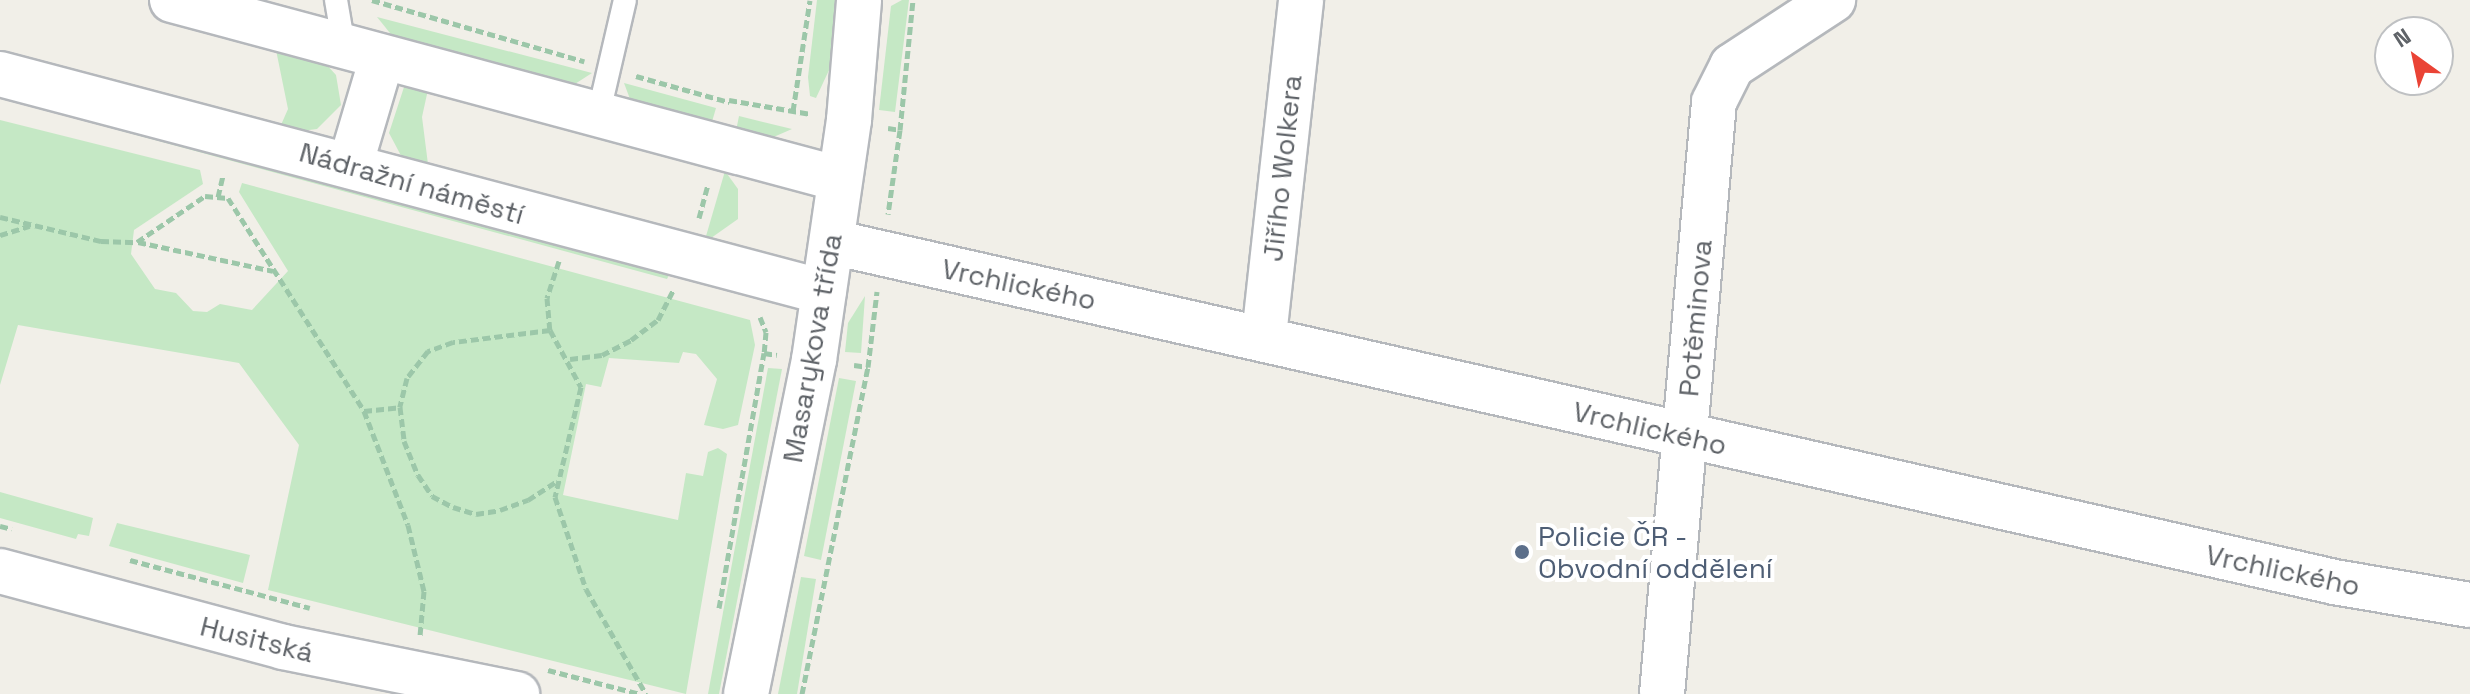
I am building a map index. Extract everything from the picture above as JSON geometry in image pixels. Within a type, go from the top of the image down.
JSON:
[{"type":"street","points":[[172,0],[263,12],[363,53],[839,179]]},
{"type":"street","name":"Masarykova třída","points":[[746,694],[824,292],[859,0]]},
{"type":"street","name":"Jiřího Wolkera","points":[[1264,336],[1301,0]]},
{"type":"street","name":"Potěminova","points":[[1662,694],[1714,102],[1732,66],[1833,0]]},
{"type":"street","points":[[350,166],[363,53]]},
{"type":"street","name":"Nádražní náměstí","points":[[0,74],[824,292]]},
{"type":"street","name":"Vrchlického","points":[[832,242],[1264,336],[1684,436],[2334,582],[2470,605]]},
{"type":"street","name":"Husitská","points":[[0,571],[283,647],[517,694]]},
{"type":"lane","points":[[336,0],[363,53]]},
{"type":"lane","points":[[598,116],[625,0]]},
{"type":"path","points":[[793,111],[810,0]]},
{"type":"path","points":[[900,130],[913,0]]},
{"type":"path","points":[[218,197],[224,170]]},
{"type":"path","points":[[137,242],[205,196],[228,198],[364,411],[408,525],[424,591],[420,637]]},
{"type":"path","points":[[0,217],[101,241],[137,242],[274,271]]},
{"type":"path","points":[[0,235],[32,226]]},
{"type":"path","points":[[559,260],[547,298],[550,330],[581,387],[555,497],[586,589],[646,694]]},
{"type":"path","points":[[550,330],[453,342],[428,351],[407,378],[400,407],[404,441],[418,475],[432,496],[453,507],[476,514],[500,510],[528,500],[558,481]]},
{"type":"path","points":[[717,617],[764,353]]},
{"type":"path","points":[[802,694],[868,367]]},
{"type":"path","points":[[364,411],[400,407]]},
{"type":"green space","points":[[817,0],[837,0],[830,68],[816,98],[810,96],[808,77]]},
{"type":"green space","points":[[909,0],[895,112],[879,110],[891,6]]},
{"type":"green space","points":[[377,17],[592,73],[564,91],[394,38]]},
{"type":"green space","points":[[275,45],[325,63],[336,75],[341,105],[317,129],[277,134],[288,109]]},
{"type":"green space","points":[[624,83],[716,108],[709,132],[633,107]]},
{"type":"green space","points":[[405,84],[429,85],[422,117],[429,172],[406,165],[389,133]]},
{"type":"green space","points":[[0,86],[672,269],[667,279],[0,98]]},
{"type":"green space","points":[[739,116],[792,129],[769,139],[734,141]]},
{"type":"green space","points":[[0,120],[200,170],[203,184],[134,230],[131,254],[155,289],[176,293],[193,311],[207,312],[220,304],[252,310],[288,271],[239,192],[242,183],[750,320],[755,345],[738,425],[723,429],[704,425],[717,379],[696,354],[683,352],[679,363],[609,358],[601,387],[586,384],[563,495],[678,520],[686,473],[703,476],[708,452],[718,448],[727,454],[686,694],[268,590],[299,445],[239,363],[18,325],[0,385]]},
{"type":"green space","points":[[725,171],[738,189],[738,219],[704,243]]},
{"type":"green space","points":[[865,296],[861,353],[845,352],[848,323]]},
{"type":"green space","points":[[768,368],[782,369],[719,694],[708,694]]},
{"type":"green space","points":[[839,378],[856,381],[821,560],[804,556]]},
{"type":"green space","points":[[0,492],[93,518],[89,536],[78,534],[76,539],[0,518]]},
{"type":"green space","points":[[117,523],[250,555],[243,583],[109,546]]},
{"type":"green space","points":[[801,577],[816,579],[797,694],[778,694]]},
{"type":"place","name":"Policie ČR - Obvodní oddělení","points":[[1522,552]]}]
